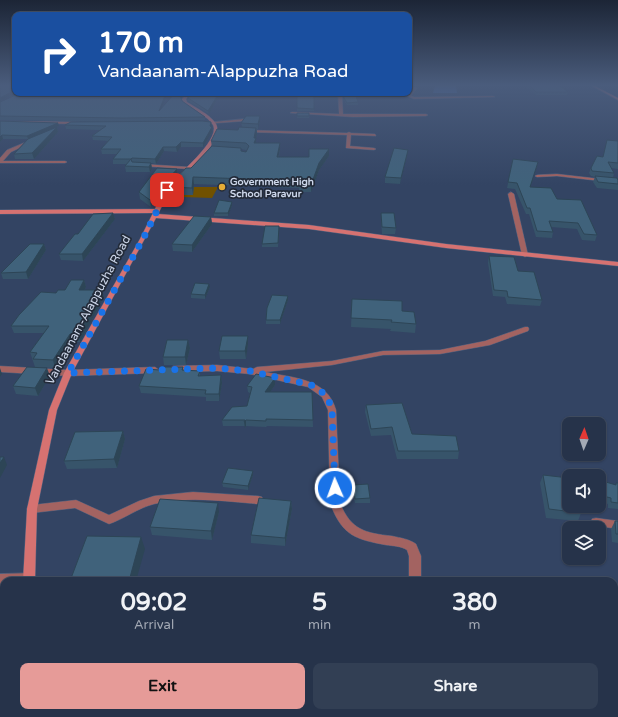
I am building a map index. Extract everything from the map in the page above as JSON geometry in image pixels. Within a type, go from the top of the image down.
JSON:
[{"type":"main road","points":[[208,118],[218,128]]},
{"type":"main road","name":"Vandaanam-Alappuzha Road","points":[[29,577],[32,509],[53,410],[68,373],[156,214],[167,190],[209,151],[218,128]]},
{"type":"main road","points":[[0,212],[156,214],[308,226],[446,246],[618,264]]},
{"type":"street","points":[[200,124],[218,128],[244,120]]},
{"type":"street","points":[[0,122],[87,123]]},
{"type":"street","points":[[61,129],[72,123]]},
{"type":"street","points":[[240,131],[349,133],[375,135]]},
{"type":"street","points":[[349,133],[348,147],[374,149]]},
{"type":"street","points":[[0,162],[9,151],[34,139]]},
{"type":"street","points":[[0,162],[65,162]]},
{"type":"street","points":[[135,165],[189,168]]},
{"type":"street","points":[[537,176],[557,175],[618,182]]},
{"type":"street","points":[[511,194],[525,255]]},
{"type":"street","points":[[250,371],[332,363],[383,352],[440,352],[487,343],[525,329]]},
{"type":"street","points":[[0,369],[68,373],[217,368],[250,371],[311,385],[319,389],[325,394],[331,404],[332,410],[336,503],[339,514],[345,525],[356,532],[371,538],[403,543],[412,547],[415,577]]},
{"type":"street","points":[[32,509],[76,504],[109,520],[153,500],[215,497],[258,500]]},
{"type":"street","points":[[606,523],[618,525]]},
{"type":"shaded area","points":[[189,187],[218,187],[212,198],[183,197]]},
{"type":"building","points":[[244,118],[259,118],[258,124],[241,123]]},
{"type":"building","points":[[0,121],[58,123],[27,136],[2,135],[0,137]]},
{"type":"building","points":[[71,122],[211,122],[210,126],[212,127],[203,143],[181,142],[176,147],[163,147],[155,159],[113,159],[121,149],[101,149],[112,137],[92,136],[106,126],[65,125]]},
{"type":"building","points":[[57,127],[32,153],[14,154],[28,139]]},
{"type":"building","points":[[239,127],[256,128],[254,138],[256,138],[254,143],[280,143],[277,157],[309,157],[309,149],[329,149],[319,163],[311,185],[299,185],[299,181],[193,177],[192,188],[168,187],[186,168],[191,168],[212,146],[241,148],[241,151],[246,152],[249,146],[246,143],[211,141],[217,129],[238,130]]},
{"type":"building","points":[[607,140],[618,141],[618,163],[608,162],[614,173],[592,171],[591,168],[597,156],[603,157]]},
{"type":"building","points":[[394,148],[408,150],[401,178],[385,177]]},
{"type":"building","points":[[131,159],[132,162],[151,163],[149,167],[125,166]]},
{"type":"building","points":[[513,159],[538,162],[530,187],[551,188],[557,199],[581,200],[597,235],[584,234],[578,223],[549,221],[553,232],[537,231],[530,208],[527,208],[517,183],[508,182]]},
{"type":"building","points":[[157,168],[177,169],[160,188],[158,188],[150,200],[139,192]]},
{"type":"building","points":[[595,176],[617,178],[618,184],[598,182]]},
{"type":"building","points":[[219,200],[232,202],[228,213],[214,213]]},
{"type":"building","points":[[113,213],[82,254],[59,254],[75,234],[78,234],[93,214]]},
{"type":"building","points":[[381,213],[394,213],[396,228],[382,227]]},
{"type":"building","points":[[194,216],[211,217],[192,245],[172,244]]},
{"type":"building","points":[[265,226],[279,226],[278,243],[262,244]]},
{"type":"building","points":[[30,244],[44,244],[26,272],[1,273]]},
{"type":"building","points":[[489,256],[514,257],[518,271],[534,272],[542,300],[508,297],[507,291],[494,290]]},
{"type":"building","points":[[71,280],[84,280],[79,290],[102,290],[78,334],[70,334],[53,360],[33,359],[37,353],[30,352],[49,326],[11,326],[19,315],[41,292],[56,293],[58,290],[65,290]]},
{"type":"building","points":[[195,283],[209,284],[205,295],[191,294]]},
{"type":"building","points":[[272,295],[288,296],[280,320],[266,320],[267,308]]},
{"type":"building","points":[[352,299],[402,301],[402,311],[414,312],[416,324],[391,322],[392,320],[351,318]]},
{"type":"building","points":[[222,336],[248,336],[245,351],[219,351]]},
{"type":"building","points":[[167,340],[188,340],[185,357],[163,357]]},
{"type":"building","points":[[27,367],[47,368],[35,388],[13,386]]},
{"type":"building","points":[[160,367],[183,367],[182,370],[200,371],[198,376],[221,375],[219,394],[205,394],[206,390],[139,386],[146,369],[160,370]]},
{"type":"building","points":[[256,374],[275,378],[265,392],[312,392],[313,420],[266,419],[266,421],[246,420],[244,422],[245,420],[222,420],[232,407],[247,406],[252,387],[247,386]]},
{"type":"building","points":[[402,403],[412,434],[456,436],[459,451],[398,451],[392,427],[371,429],[366,405]]},
{"type":"building","points":[[123,431],[114,459],[64,461],[75,432]]},
{"type":"building","points":[[0,457],[4,457],[0,463]]},
{"type":"building","points":[[228,468],[253,471],[248,486],[222,483]]},
{"type":"building","points":[[543,475],[562,477],[562,511],[549,509]]},
{"type":"building","points":[[606,482],[616,485],[616,483],[618,483],[618,503],[611,502],[611,498],[606,497]]},
{"type":"building","points":[[368,484],[370,498],[355,499],[353,485]]},
{"type":"building","points":[[259,498],[291,501],[285,538],[251,535]]},
{"type":"building","points":[[160,499],[218,503],[211,531],[150,527]]},
{"type":"building","points":[[615,521],[618,521],[618,534],[616,534]]},
{"type":"building","points":[[87,536],[141,537],[130,577],[72,577]]},
{"type":"place","name":"Government High School Paravur","points":[[222,187]]},
{"type":"route","points":[[167,190],[143,239],[68,373],[217,368],[250,371],[311,385],[325,394],[331,404],[335,488]]}]
